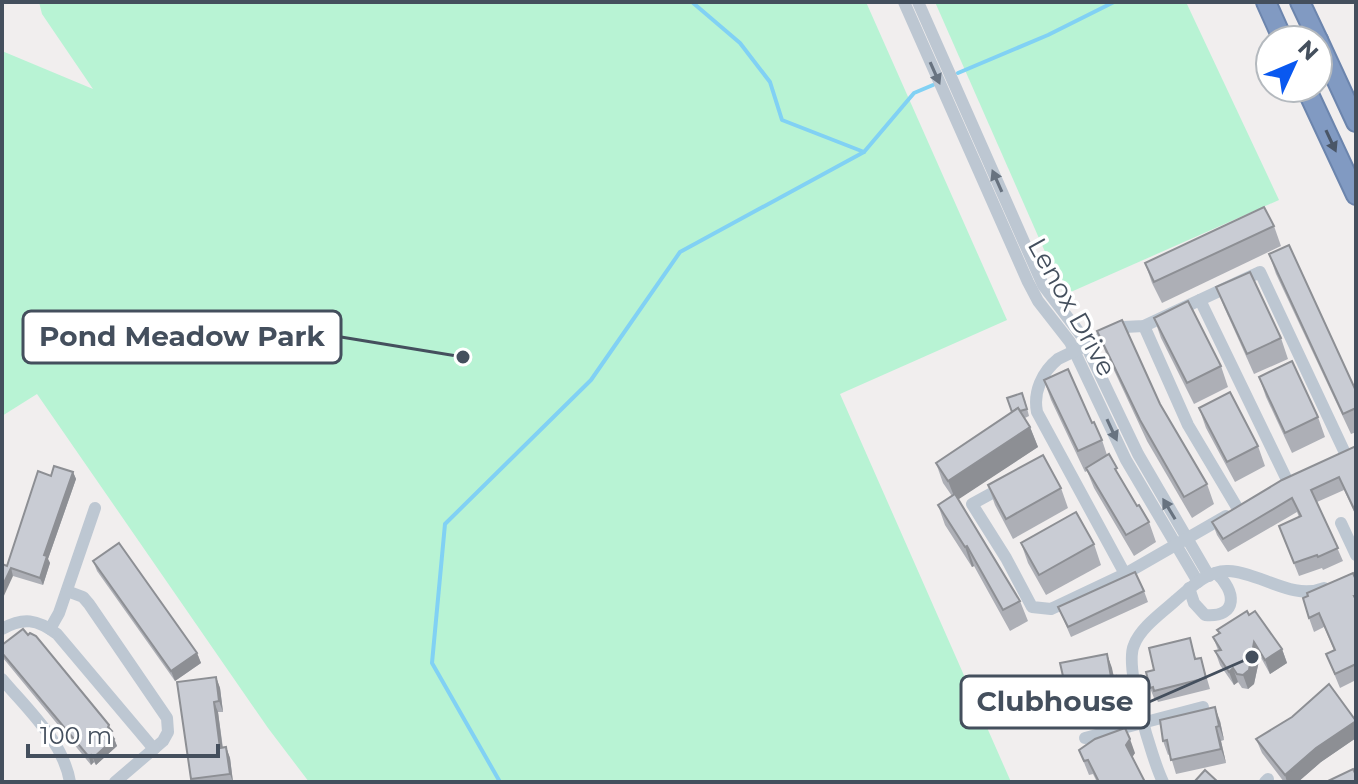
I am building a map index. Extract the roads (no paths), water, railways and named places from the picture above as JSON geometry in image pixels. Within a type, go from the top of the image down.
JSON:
[{"type":"highway","points":[[1266,2],[1276,24]]},
{"type":"highway","points":[[1300,2],[1310,24]]},
{"type":"highway","points":[[1334,75],[1356,122]]},
{"type":"highway","points":[[1313,104],[1356,195]]},
{"type":"street","name":"Lenox Drive","points":[[904,2],[1005,216]]},
{"type":"street","name":"Lenox Drive","points":[[918,2],[1033,291],[1081,348],[1203,580]]},
{"type":"street","points":[[1125,574],[1085,516],[1061,456],[1037,412],[1037,388],[1052,364],[1124,327],[1144,326],[1260,272],[1350,450],[1330,460]]},
{"type":"street","points":[[1200,300],[1287,480]]},
{"type":"street","points":[[1144,326],[1188,425],[1238,509]]},
{"type":"street","points":[[1048,463],[1061,456]]},
{"type":"street","points":[[1274,487],[1301,473]]},
{"type":"street","points":[[1023,477],[972,504],[1012,555],[1032,607],[1040,610],[1051,609],[1125,574],[1250,502]]},
{"type":"street","points":[[50,629],[67,591],[95,508]]},
{"type":"street","points":[[1341,523],[1356,555]]},
{"type":"street","points":[[1163,782],[1153,757],[1131,664],[1135,642],[1144,630],[1203,580],[1237,572],[1309,592],[1332,584]]},
{"type":"street","points":[[67,591],[79,595],[89,604],[164,713],[168,732],[154,749],[115,782]]},
{"type":"street","points":[[2,629],[26,619],[50,629],[68,644],[154,749]]},
{"type":"street","points":[[2,679],[55,743],[66,764],[70,782]]},
{"type":"street","points":[[1085,738],[1203,707]]},
{"type":"waterway","points":[[692,2],[740,43],[770,82],[782,120],[864,152]]},
{"type":"waterway","points":[[958,73],[1048,35],[1114,2]]},
{"type":"waterway","points":[[500,782],[432,663],[445,524],[591,380],[680,252],[864,152],[914,93],[933,85]]},
{"type":"place","name":"Pond Meadow Park","points":[[463,357]]},
{"type":"place","name":"Clubhouse","points":[[1252,657]]}]
